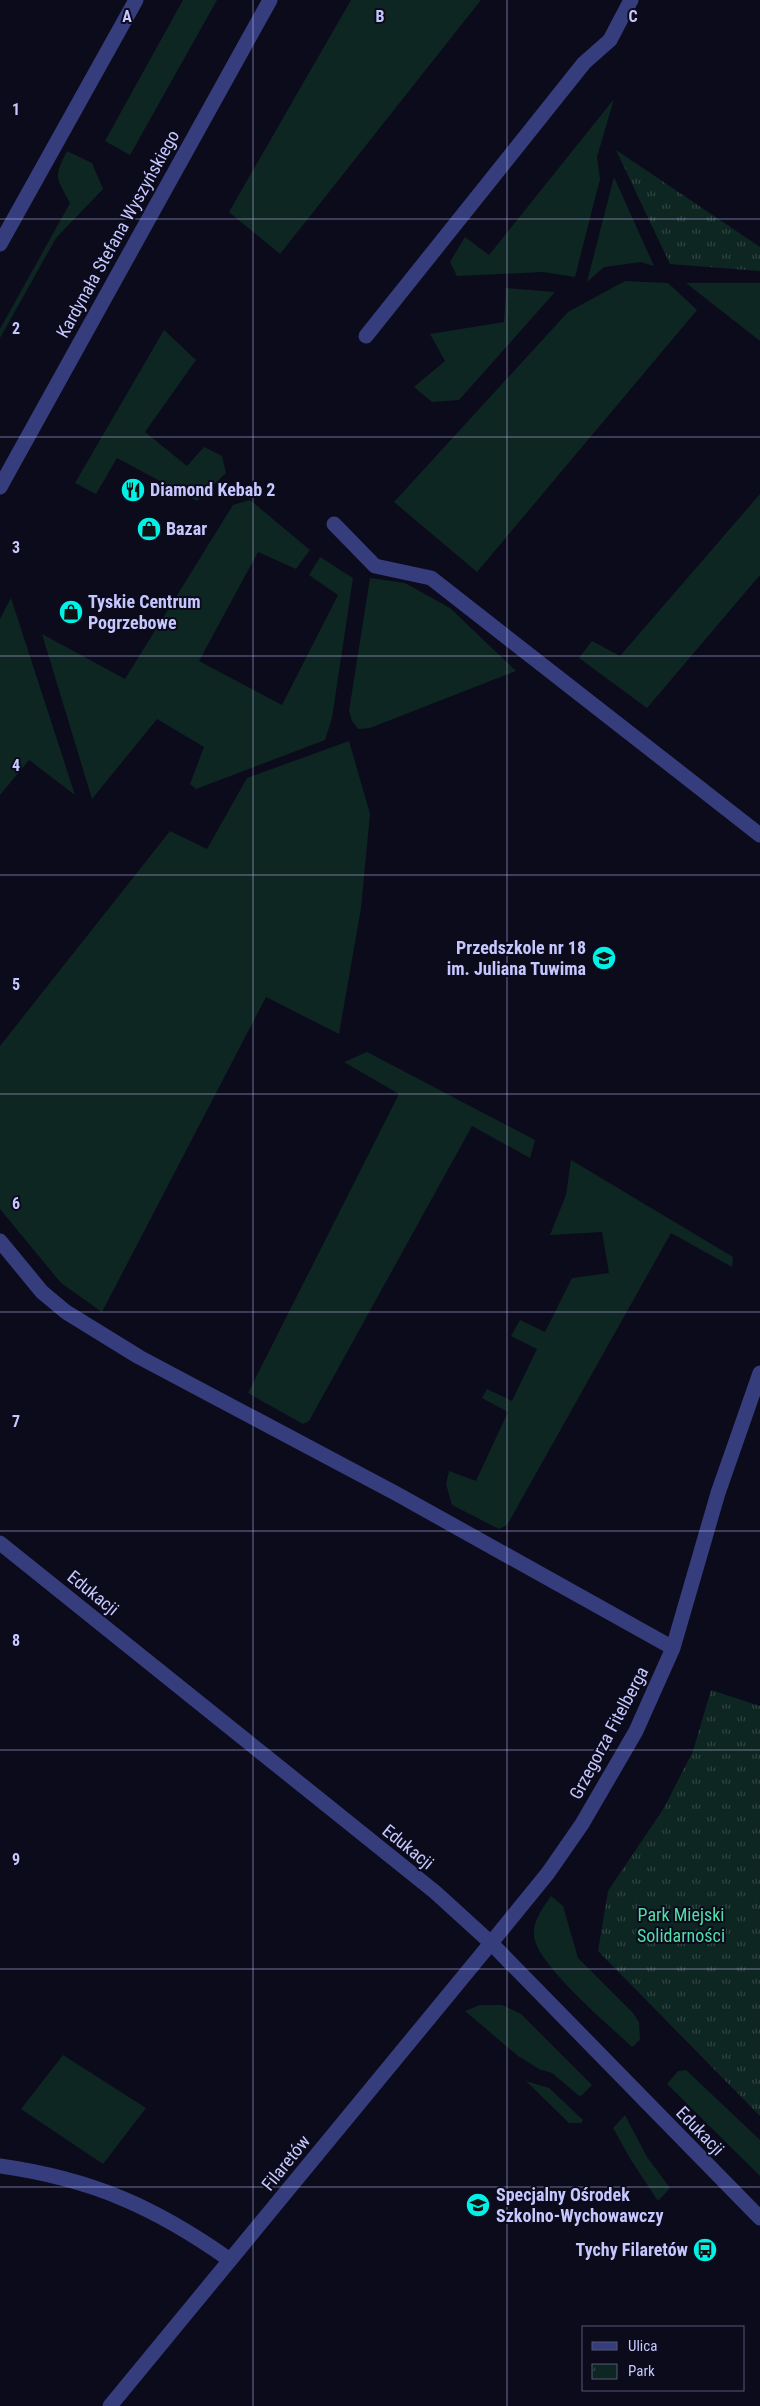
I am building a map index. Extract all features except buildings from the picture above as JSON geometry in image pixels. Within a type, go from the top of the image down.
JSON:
[{"type":"street","points":[[0,244],[136,0]]},
{"type":"street","name":"Kardynała Stefana Wyszyńskiego","points":[[0,487],[270,0]]},
{"type":"street","points":[[366,336],[584,63],[610,40],[631,0]]},
{"type":"street","points":[[334,524],[375,566],[431,578],[760,835]]},
{"type":"street","points":[[0,1242],[42,1292],[66,1312],[139,1357],[397,1494],[673,1648]]},
{"type":"street","name":"Grzegorza Fitelberga","points":[[491,1943],[548,1874],[582,1824],[636,1731],[673,1648],[718,1494],[760,1373]]},
{"type":"street","name":"Edukacji","points":[[0,1542],[434,1892],[491,1943],[760,2218]]},
{"type":"street","name":"Filaretów","points":[[110,2406],[491,1943]]},
{"type":"street","points":[[0,2166],[70,2180],[109,2191],[159,2214],[230,2260]]},
{"type":"green space","points":[[183,0],[217,0],[130,155],[105,141]]},
{"type":"green space","points":[[351,0],[481,0],[280,254],[229,212]]},
{"type":"green space","points":[[614,99],[597,157],[600,179],[575,277],[543,272],[457,276],[450,262],[465,237],[489,255]]},
{"type":"green space","points":[[616,150],[760,247],[760,271],[670,264]]},
{"type":"green space","points":[[67,151],[92,163],[103,189],[56,238],[0,338],[0,329],[70,203],[58,177]]},
{"type":"green space","points":[[614,177],[654,266],[641,262],[604,267],[587,282]]},
{"type":"green space","points":[[625,281],[668,283],[697,310],[477,572],[394,502],[568,312]]},
{"type":"green space","points":[[686,283],[760,283],[760,341]]},
{"type":"green space","points":[[506,288],[555,292],[459,400],[432,402],[414,387],[445,361],[430,334],[504,322]]},
{"type":"green space","points":[[164,330],[196,360],[145,432],[187,466],[204,447],[222,456],[226,473],[197,501],[117,458],[96,494],[75,483]]},
{"type":"green space","points":[[760,494],[760,575],[647,708],[579,658],[592,641],[620,656]]},
{"type":"green space","points":[[250,500],[310,550],[296,569],[258,552],[199,661],[282,705],[338,595],[309,575],[320,557],[353,578],[332,718],[325,740],[196,789],[190,784],[204,747],[157,719],[92,799],[42,634],[125,679],[233,505]]},
{"type":"green space","points":[[370,578],[405,583],[450,608],[516,671],[370,728],[358,729],[352,721],[349,711]]},
{"type":"green space","points":[[11,598],[75,795],[29,760],[0,795],[0,619]]},
{"type":"green space","points":[[349,741],[370,814],[361,908],[339,1034],[266,997],[102,1312],[61,1283],[0,1209],[0,1046],[170,831],[207,849],[247,778]]},
{"type":"green space","points":[[367,1052],[535,1140],[530,1158],[472,1126],[309,1421],[303,1424],[248,1393],[399,1094],[344,1062]]},
{"type":"green space","points":[[571,1160],[733,1257],[732,1267],[671,1233],[507,1525],[499,1529],[452,1505],[446,1484],[449,1471],[476,1481],[508,1412],[482,1398],[487,1389],[512,1401],[537,1349],[511,1336],[520,1320],[545,1332],[572,1278],[609,1273],[602,1232],[550,1235],[566,1195]]},
{"type":"green space","name":"Park Miejski Solidarności","points":[[711,1690],[760,1706],[760,2116],[598,1951],[608,1891],[664,1808],[693,1751]]},
{"type":"green space","points":[[551,1896],[563,1906],[578,1958],[633,2013],[639,2022],[640,2040],[632,2047],[559,1977],[538,1947],[534,1935],[535,1924]]},
{"type":"green space","points":[[480,2005],[502,2005],[521,2014],[592,2085],[581,2096],[578,2095],[552,2073],[539,2069],[518,2056],[465,2011]]},
{"type":"green space","points":[[63,2055],[146,2108],[103,2164],[21,2109]]},
{"type":"green space","points":[[686,2070],[760,2140],[760,2176],[667,2084],[678,2071]]},
{"type":"green space","points":[[526,2081],[549,2088],[583,2120],[581,2123],[569,2123]]},
{"type":"green space","points":[[625,2115],[647,2157],[670,2188],[658,2201],[613,2128]]},
{"type":"place","name":"Diamond Kebab 2","points":[[133,490]]},
{"type":"place","name":"Bazar","points":[[149,529]]},
{"type":"place","name":"Tyskie Centrum Pogrzebowe","points":[[71,612]]},
{"type":"place","name":"Przedszkole nr 18 im. Juliana Tuwima","points":[[604,958]]},
{"type":"place","name":"Specjalny Ośrodek Szkolno-Wychowawczy","points":[[478,2205]]},
{"type":"place","name":"Tychy Filaretów","points":[[705,2250]]}]
